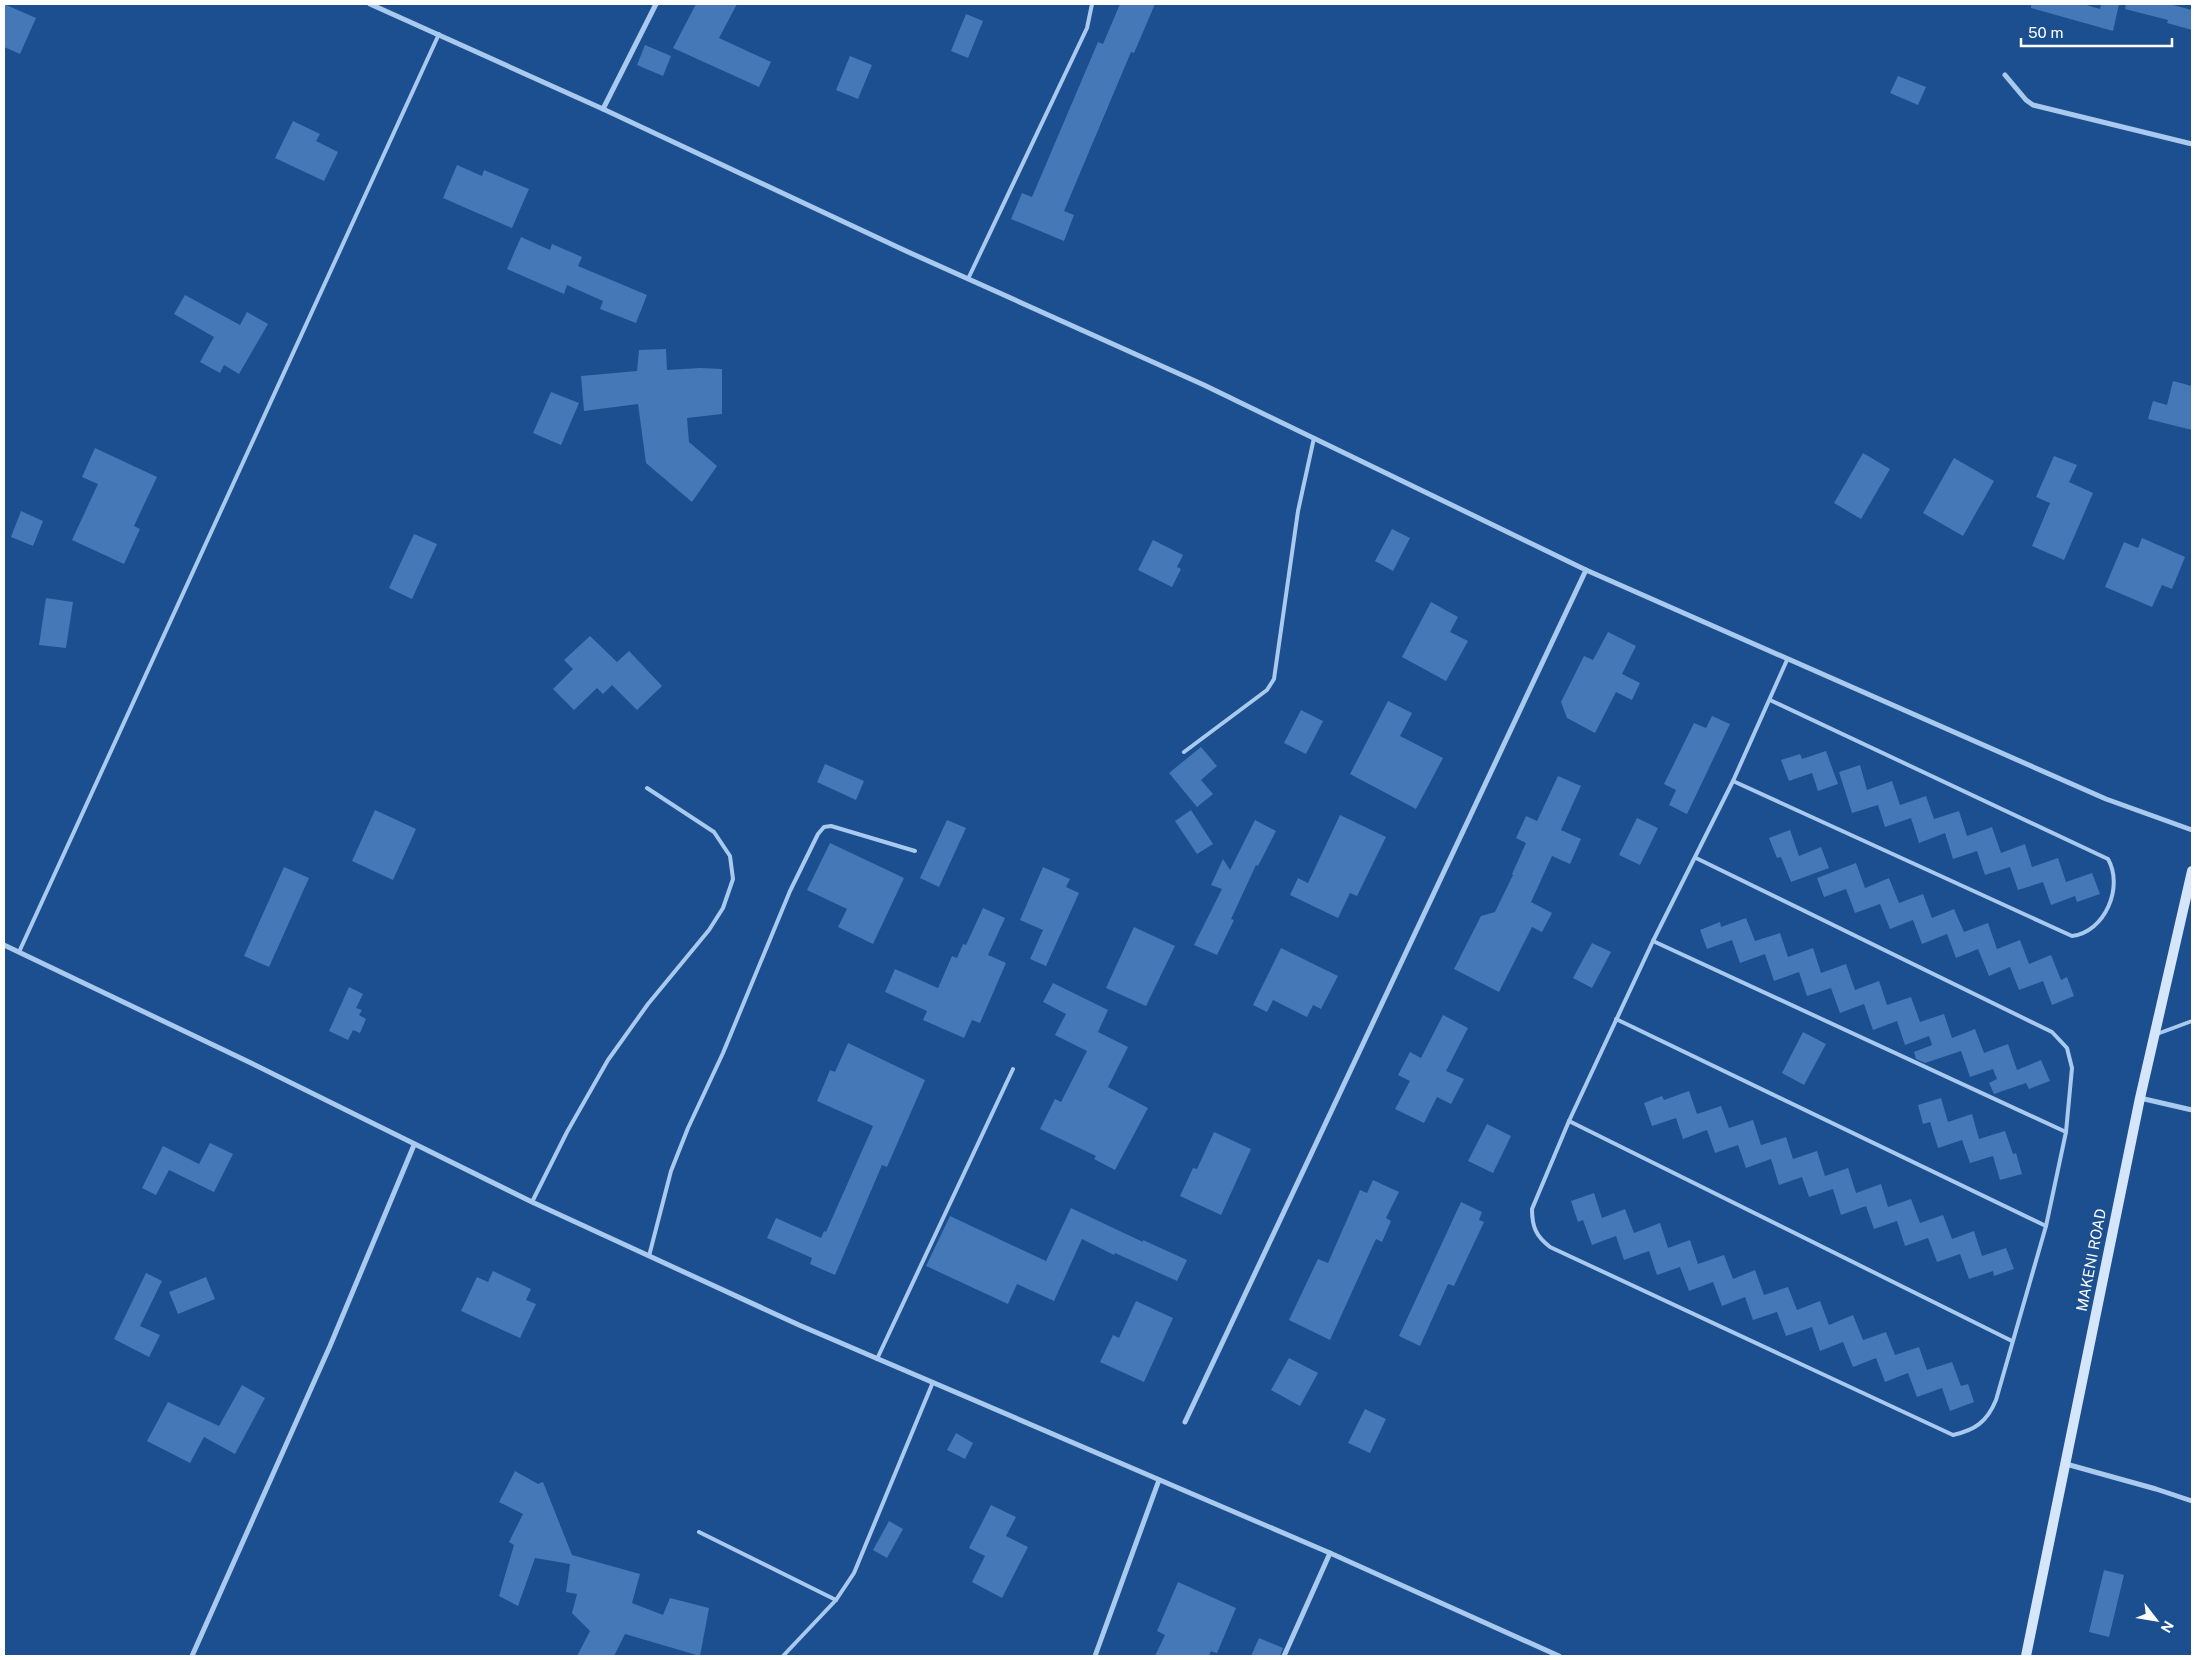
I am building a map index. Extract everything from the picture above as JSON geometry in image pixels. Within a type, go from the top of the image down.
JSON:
[{"type":"main road","name":"MAKENI ROAD","points":[[2026,1656],[2140,1098],[2192,874]]},
{"type":"street","points":[[370,4],[1204,386],[1586,570],[2106,799],[2192,830]]},
{"type":"street","points":[[602,109],[656,4]]},
{"type":"street","points":[[2005,75],[2026,100],[2033,105],[2192,144]]},
{"type":"street","points":[[1185,1422],[1586,570]]},
{"type":"street","points":[[4,945],[532,1202],[799,1326],[1330,1553],[1559,1656]]},
{"type":"street","points":[[2140,1098],[2192,1110]]},
{"type":"street","points":[[192,1656],[330,1346],[414,1145]]},
{"type":"street","points":[[2066,1464],[2192,1501]]},
{"type":"street","points":[[1095,1656],[1159,1480]]},
{"type":"street","points":[[1284,1656],[1330,1553]]},
{"type":"lane","points":[[968,279],[1087,28],[1092,4]]},
{"type":"lane","points":[[19,952],[439,34]]},
{"type":"lane","points":[[1184,752],[1267,690],[1274,679],[1298,511],[1314,438]]},
{"type":"lane","points":[[1696,858],[2052,1032],[2067,1048],[2072,1068],[2066,1132],[2046,1226],[1996,1400],[1991,1412],[1972,1431],[1953,1435],[1550,1247],[1540,1239],[1534,1230],[1532,1209],[1569,1121],[1653,941],[1733,781],[1787,660]]},
{"type":"lane","points":[[1733,781],[2072,936],[2083,935],[2102,918],[2111,899],[2115,878],[2113,867],[2108,859],[1770,700]]},
{"type":"lane","points":[[532,1202],[567,1132],[608,1060],[648,1004],[709,930],[723,908],[734,879],[730,856],[714,832],[647,788]]},
{"type":"lane","points":[[649,1256],[671,1171],[723,1053],[790,891],[818,834],[824,827],[831,826],[915,851]]},
{"type":"lane","points":[[1653,941],[2066,1132]]},
{"type":"lane","points":[[1616,1019],[2046,1226]]},
{"type":"lane","points":[[2154,1036],[2192,1021]]},
{"type":"lane","points":[[877,1359],[1014,1069]]},
{"type":"lane","points":[[1569,1121],[2012,1341]]},
{"type":"lane","points":[[783,1656],[836,1600],[854,1573],[933,1382]]},
{"type":"lane","points":[[698,1532],[836,1600]]},
{"type":"building","points":[[4,4],[36,18],[20,54],[4,47]]},
{"type":"building","points":[[696,4],[737,4],[719,38],[771,62],[759,87],[673,48]]},
{"type":"building","points":[[1120,4],[1155,4],[1134,53],[1131,52],[1064,211],[1074,215],[1064,241],[1011,219],[1022,193],[1032,197],[1098,42],[1103,44]]},
{"type":"building","points":[[2031,4],[2083,4],[2100,9],[2101,4],[2119,4],[2113,31],[2031,8]]},
{"type":"building","points":[[2126,4],[2169,4],[2192,10],[2192,30],[2167,23],[2168,20],[2125,9]]},
{"type":"building","points":[[966,14],[983,21],[968,58],[951,51]]},
{"type":"building","points":[[645,45],[671,56],[663,76],[637,65]]},
{"type":"building","points":[[850,56],[872,65],[858,99],[836,90]]},
{"type":"building","points":[[1898,76],[1926,87],[1918,105],[1890,93]]},
{"type":"building","points":[[293,121],[320,134],[316,141],[338,152],[324,181],[275,158]]},
{"type":"building","points":[[457,165],[482,176],[484,170],[529,189],[512,228],[443,198]]},
{"type":"building","points":[[521,237],[550,250],[552,244],[582,257],[578,266],[647,295],[636,323],[600,309],[603,301],[567,285],[564,294],[507,269]]},
{"type":"building","points":[[185,295],[240,325],[247,312],[268,324],[239,374],[224,365],[220,373],[200,362],[214,337],[174,314]]},
{"type":"building","points":[[666,349],[667,370],[722,369],[722,414],[687,418],[689,442],[717,466],[692,502],[646,463],[638,404],[584,411],[581,376],[637,371],[639,350]]},
{"type":"building","points":[[2173,381],[2192,386],[2192,430],[2148,419],[2153,401],[2167,405]]},
{"type":"building","points":[[551,392],[579,403],[561,445],[533,433]]},
{"type":"building","points":[[95,448],[157,477],[134,526],[140,529],[124,564],[72,540],[98,484],[82,477]]},
{"type":"building","points":[[1863,453],[1890,469],[1861,519],[1834,503]]},
{"type":"building","points":[[2054,456],[2077,465],[2069,482],[2093,493],[2064,560],[2032,546],[2050,503],[2036,497]]},
{"type":"building","points":[[1954,458],[1994,481],[1963,536],[1923,513]]},
{"type":"building","points":[[21,511],[43,521],[33,546],[11,537]]},
{"type":"building","points":[[1392,529],[1410,538],[1393,571],[1375,561]]},
{"type":"building","points":[[414,534],[437,544],[412,599],[389,588]]},
{"type":"building","points":[[2142,538],[2185,557],[2172,589],[2162,585],[2152,607],[2105,587],[2124,542],[2138,548]]},
{"type":"building","points":[[1153,540],[1183,555],[1177,567],[1181,569],[1172,587],[1138,570]]},
{"type":"building","points":[[46,598],[73,602],[66,648],[39,645]]},
{"type":"building","points":[[1431,602],[1458,617],[1450,632],[1468,641],[1446,681],[1402,657]]},
{"type":"building","points":[[1608,632],[1636,646],[1622,674],[1640,683],[1632,700],[1616,692],[1595,733],[1567,718],[1561,702],[1584,656],[1593,660]]},
{"type":"building","points":[[590,636],[617,662],[629,651],[662,686],[637,710],[612,685],[603,694],[597,688],[574,710],[553,689],[573,669],[564,660]]},
{"type":"building","points":[[1388,701],[1412,713],[1400,736],[1443,758],[1416,809],[1350,774]]},
{"type":"building","points":[[1301,710],[1323,721],[1306,754],[1284,743]]},
{"type":"building","points":[[1712,716],[1730,724],[1687,814],[1669,805],[1676,790],[1664,784],[1694,723],[1706,728]]},
{"type":"building","points":[[1201,747],[1217,766],[1201,780],[1213,794],[1197,807],[1169,773]]},
{"type":"building","points":[[1826,751],[1838,784],[1818,791],[1812,773],[1789,781],[1781,760],[1800,754],[1802,759]]},
{"type":"building","points":[[825,764],[864,781],[856,800],[817,782]]},
{"type":"building","points":[[1860,765],[1867,790],[1892,781],[1900,805],[1926,796],[1934,819],[1959,811],[1967,836],[1992,827],[2001,853],[2025,844],[2032,867],[2058,858],[2066,882],[2092,873],[2100,894],[2077,902],[2075,896],[2051,905],[2043,882],[2018,890],[2010,867],[1985,875],[1977,851],[1953,859],[1945,833],[1919,843],[1911,818],[1885,827],[1878,805],[1852,813],[1839,772]]},
{"type":"building","points":[[1558,776],[1581,786],[1561,830],[1581,839],[1570,864],[1552,856],[1531,902],[1552,913],[1542,932],[1532,927],[1499,992],[1454,969],[1481,916],[1495,912],[1513,875],[1526,843],[1516,838],[1526,816],[1537,821]]},
{"type":"building","points":[[375,810],[416,829],[393,880],[352,861]]},
{"type":"building","points":[[1191,810],[1213,844],[1197,854],[1175,821]]},
{"type":"building","points":[[1340,815],[1386,837],[1357,896],[1350,893],[1338,918],[1290,895],[1298,878],[1308,883]]},
{"type":"building","points":[[1637,818],[1658,828],[1640,865],[1619,855]]},
{"type":"building","points":[[947,820],[966,828],[939,887],[920,878]]},
{"type":"building","points":[[1255,820],[1276,831],[1258,866],[1256,865],[1231,919],[1234,920],[1217,955],[1194,945],[1222,889],[1211,885],[1223,859],[1230,870]]},
{"type":"building","points":[[1790,830],[1799,856],[1821,847],[1829,868],[1791,882],[1781,857],[1777,858],[1769,838]]},
{"type":"building","points":[[830,843],[904,878],[873,944],[838,927],[847,909],[807,890]]},
{"type":"building","points":[[1856,863],[1865,888],[1889,878],[1899,903],[1923,894],[1932,918],[1954,909],[1964,932],[1988,923],[1997,949],[2020,940],[2029,964],[2051,955],[2061,980],[2067,977],[2074,996],[2052,1005],[2043,981],[2019,990],[2010,967],[1989,976],[1978,949],[1956,958],[1947,934],[1922,944],[1913,920],[1890,929],[1880,904],[1855,913],[1846,889],[1824,897],[1817,878]]},
{"type":"building","points":[[284,867],[309,878],[269,967],[244,956]]},
{"type":"building","points":[[1043,867],[1070,879],[1066,887],[1079,893],[1046,966],[1030,959],[1043,930],[1020,920]]},
{"type":"building","points":[[983,908],[1005,918],[988,955],[1006,963],[980,1023],[972,1020],[964,1038],[923,1020],[927,1011],[885,992],[895,969],[938,988],[952,956],[957,958],[963,944],[966,945]]},
{"type":"building","points":[[1746,918],[1755,941],[1780,933],[1788,957],[1813,948],[1821,973],[1846,964],[1855,990],[1879,981],[1887,1005],[1911,997],[1920,1022],[1944,1014],[1952,1038],[1975,1029],[1984,1053],[2008,1044],[2017,1070],[2041,1060],[2050,1081],[2029,1089],[2026,1083],[1994,1094],[1989,1083],[1997,1079],[1993,1069],[1970,1077],[1961,1051],[1925,1063],[1916,1059],[1914,1052],[1932,1045],[1929,1036],[1905,1045],[1897,1021],[1873,1030],[1864,1004],[1840,1013],[1831,988],[1807,996],[1799,972],[1774,981],[1765,954],[1740,963],[1732,940],[1707,949],[1700,930],[1720,922],[1721,927]]},
{"type":"building","points":[[1134,927],[1175,946],[1146,1006],[1106,988]]},
{"type":"building","points":[[1592,943],[1611,952],[1592,988],[1573,978]]},
{"type":"building","points":[[1281,948],[1338,976],[1321,1009],[1313,1005],[1307,1017],[1273,1000],[1267,1012],[1253,1005]]},
{"type":"building","points":[[1053,983],[1108,1010],[1098,1032],[1128,1047],[1108,1087],[1148,1108],[1115,1170],[1094,1159],[1096,1156],[1040,1129],[1055,1099],[1061,1102],[1087,1051],[1055,1035],[1066,1014],[1043,1002]]},
{"type":"building","points":[[349,987],[363,994],[356,1008],[362,1010],[359,1015],[366,1019],[360,1033],[353,1030],[348,1040],[329,1031]]},
{"type":"building","points":[[1443,1015],[1468,1028],[1446,1071],[1464,1079],[1451,1104],[1437,1097],[1424,1123],[1395,1109],[1410,1081],[1398,1075],[1410,1052],[1421,1058]]},
{"type":"building","points":[[1803,1032],[1826,1044],[1804,1085],[1782,1073]]},
{"type":"building","points":[[848,1043],[925,1080],[887,1167],[882,1165],[835,1275],[810,1264],[812,1258],[767,1238],[776,1218],[821,1238],[824,1231],[826,1232],[873,1126],[817,1101],[830,1070],[835,1072]]},
{"type":"building","points":[[1689,1091],[1697,1114],[1721,1106],[1729,1128],[1753,1120],[1761,1145],[1786,1137],[1793,1159],[1817,1151],[1825,1176],[1848,1168],[1856,1193],[1881,1184],[1888,1207],[1911,1199],[1920,1223],[1943,1215],[1952,1239],[1974,1231],[1982,1256],[2006,1248],[2014,1269],[1994,1276],[1993,1271],[1969,1279],[1960,1254],[1937,1262],[1928,1238],[1905,1246],[1897,1221],[1874,1229],[1866,1206],[1841,1215],[1833,1189],[1809,1197],[1802,1177],[1779,1185],[1771,1159],[1746,1168],[1738,1145],[1715,1153],[1707,1130],[1683,1139],[1676,1118],[1652,1126],[1644,1103],[1662,1096],[1664,1100]]},
{"type":"building","points":[[1941,1098],[1948,1122],[1972,1114],[1979,1139],[2005,1131],[2013,1154],[2016,1153],[2022,1174],[2000,1180],[1993,1156],[1970,1163],[1962,1140],[1938,1148],[1930,1122],[1923,1124],[1918,1105]]},
{"type":"building","points":[[1487,1124],[1511,1136],[1493,1173],[1468,1161]]},
{"type":"building","points":[[1214,1132],[1251,1149],[1221,1215],[1180,1196],[1193,1168],[1197,1169]]},
{"type":"building","points":[[210,1143],[233,1154],[214,1192],[169,1170],[156,1195],[142,1188],[163,1146],[199,1164]]},
{"type":"building","points":[[1373,1180],[1399,1192],[1386,1218],[1391,1221],[1382,1242],[1376,1239],[1330,1340],[1289,1320],[1318,1259],[1328,1263],[1360,1190],[1367,1193]]},
{"type":"building","points":[[1594,1193],[1602,1218],[1625,1209],[1634,1233],[1660,1223],[1668,1248],[1690,1240],[1698,1264],[1724,1255],[1733,1279],[1755,1270],[1764,1295],[1788,1287],[1797,1310],[1820,1301],[1829,1325],[1853,1315],[1863,1340],[1886,1332],[1895,1355],[1919,1347],[1927,1370],[1952,1362],[1961,1386],[1968,1384],[1974,1402],[1950,1411],[1942,1388],[1917,1397],[1908,1373],[1885,1382],[1876,1358],[1853,1367],[1843,1342],[1820,1351],[1812,1327],[1786,1336],[1777,1312],[1753,1320],[1745,1297],[1722,1306],[1713,1282],[1689,1291],[1680,1267],[1657,1275],[1649,1251],[1624,1260],[1616,1236],[1592,1245],[1583,1220],[1578,1222],[1571,1201]]},
{"type":"building","points":[[1461,1202],[1482,1212],[1479,1220],[1484,1222],[1454,1286],[1448,1284],[1420,1346],[1399,1336]]},
{"type":"building","points":[[1071,1208],[1143,1242],[1143,1240],[1187,1260],[1177,1281],[1115,1253],[1114,1255],[1082,1239],[1054,1301],[1017,1284],[1008,1304],[926,1266],[950,1216],[1046,1261]]},
{"type":"building","points":[[493,1271],[531,1289],[526,1300],[536,1304],[520,1338],[461,1311],[477,1277],[488,1282]]},
{"type":"building","points":[[146,1273],[162,1281],[140,1326],[160,1335],[149,1357],[114,1339]]},
{"type":"building","points":[[206,1277],[215,1299],[178,1314],[169,1292]]},
{"type":"building","points":[[1136,1301],[1173,1318],[1144,1382],[1100,1362],[1113,1335],[1119,1338]]},
{"type":"building","points":[[1289,1358],[1318,1373],[1300,1406],[1271,1390]]},
{"type":"building","points":[[242,1385],[265,1398],[235,1454],[204,1437],[190,1463],[147,1441],[168,1402],[219,1426]]},
{"type":"building","points":[[1365,1409],[1386,1419],[1370,1453],[1348,1443]]},
{"type":"building","points":[[956,1433],[973,1443],[965,1459],[947,1450]]},
{"type":"building","points":[[515,1471],[538,1484],[543,1482],[572,1555],[640,1574],[632,1603],[663,1615],[670,1598],[709,1608],[700,1656],[625,1634],[614,1656],[577,1656],[590,1631],[572,1613],[577,1594],[566,1592],[570,1564],[535,1558],[518,1606],[499,1596],[514,1545],[509,1542],[523,1514],[499,1502]]},
{"type":"building","points":[[991,1505],[1016,1517],[1006,1536],[1028,1547],[1002,1598],[972,1582],[985,1556],[969,1548]]},
{"type":"building","points":[[889,1521],[903,1529],[887,1558],[873,1550]]},
{"type":"building","points":[[2104,1570],[2124,1575],[2109,1637],[2089,1632]]},
{"type":"building","points":[[1178,1582],[1236,1608],[1217,1653],[1211,1651],[1209,1656],[1155,1656],[1165,1635],[1157,1631]]},
{"type":"building","points":[[1259,1638],[1283,1648],[1280,1656],[1251,1656]]}]
